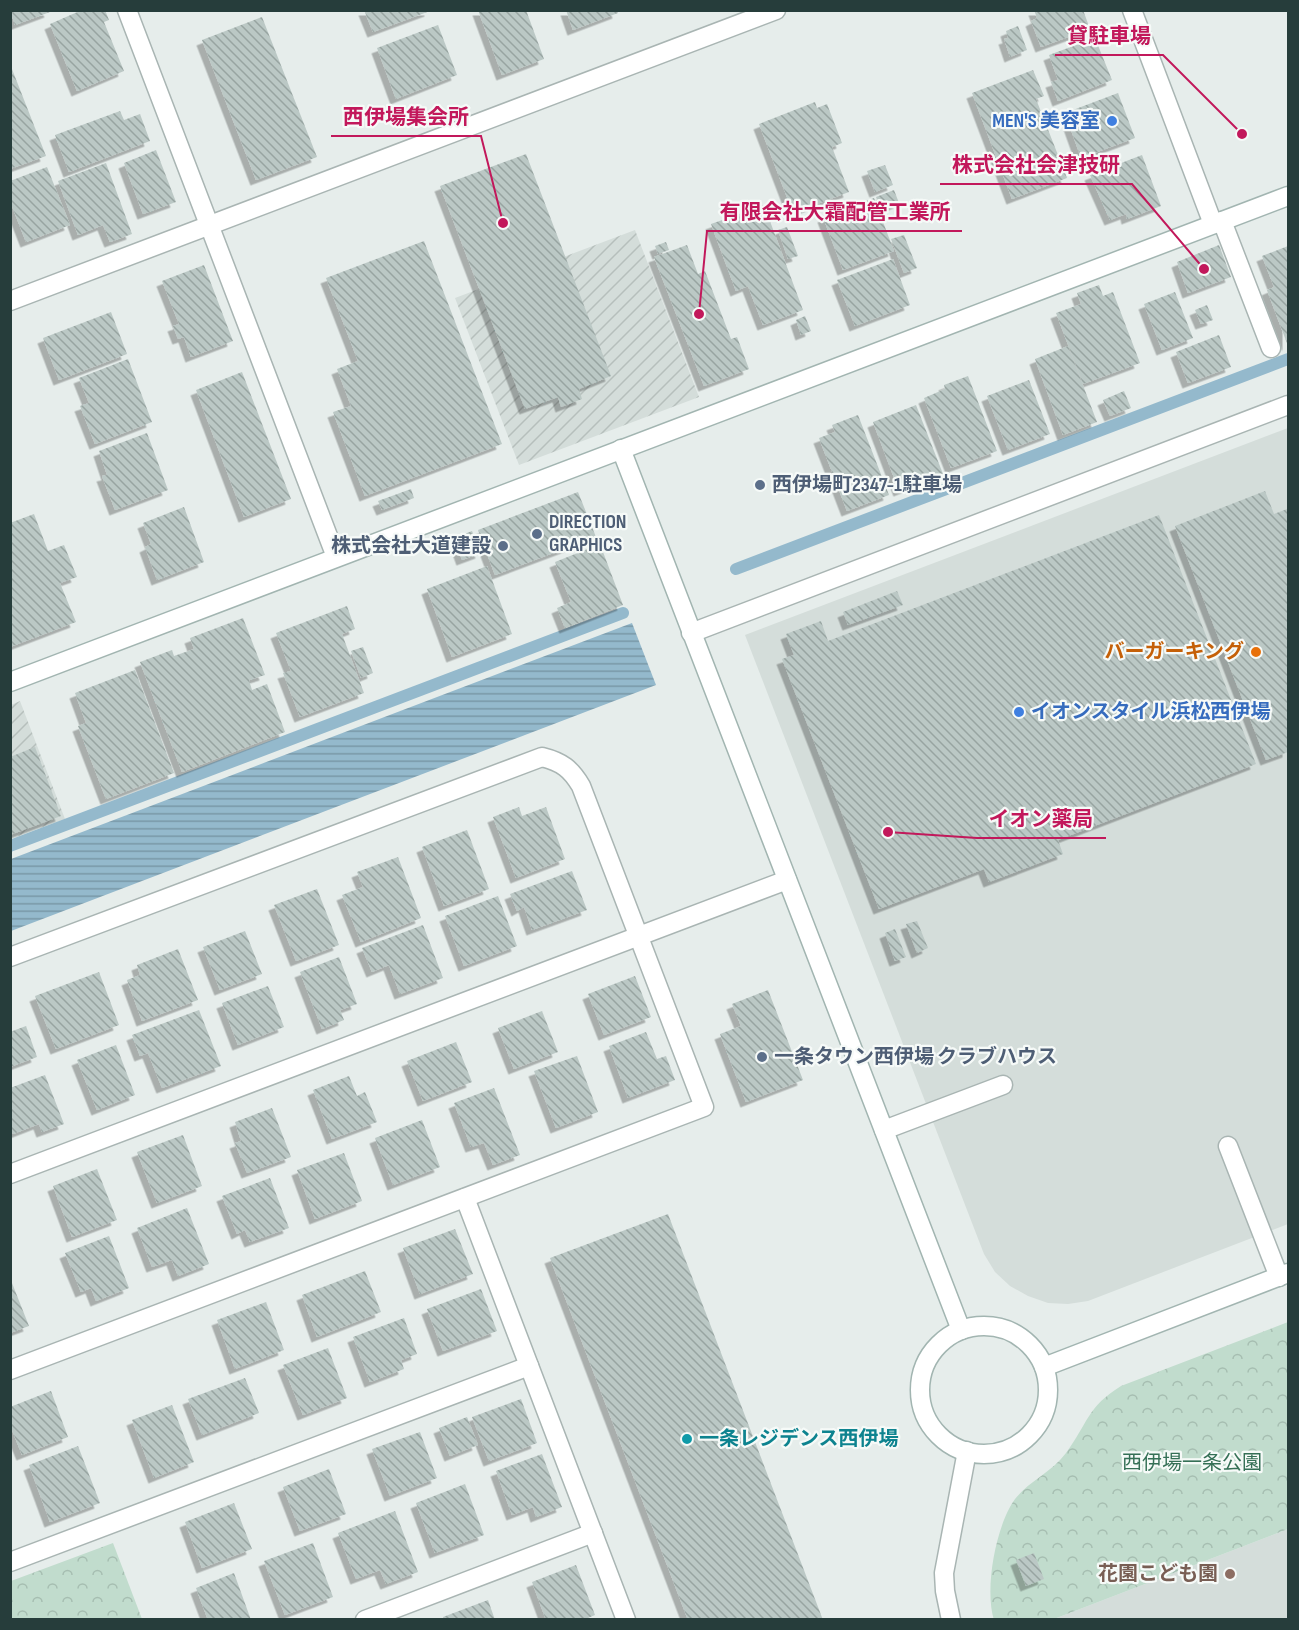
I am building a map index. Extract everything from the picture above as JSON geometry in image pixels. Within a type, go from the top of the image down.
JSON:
[{"type":"street","points":[[127,10],[336,558]]},
{"type":"street","points":[[10,301],[776,10]]},
{"type":"street","points":[[1132,10],[1271,348]]},
{"type":"street","points":[[10,682],[1288,196]]},
{"type":"street","points":[[692,633],[1288,405]]},
{"type":"street","points":[[621,449],[961,1330]]},
{"type":"street","points":[[10,957],[526,761],[542,757],[559,761],[572,771],[581,786],[704,1107],[10,1370]]},
{"type":"street","points":[[10,1174],[787,880]]},
{"type":"street","points":[[884,1130],[1003,1085]]},
{"type":"street","points":[[1044,1367],[1284,1275],[1228,1146]]},
{"type":"street","points":[[465,1198],[626,1620]]},
{"type":"street","points":[[988,1326],[1006,1329],[1022,1338],[1035,1350],[1044,1367],[1048,1385],[1047,1402],[1041,1420],[1031,1435],[1016,1446],[999,1452],[981,1454],[967,1451],[947,1442],[933,1429],[925,1413],[921,1395],[921,1377],[928,1359],[938,1345],[961,1330],[988,1326]]},
{"type":"street","points":[[10,1562],[529,1366]]},
{"type":"street","points":[[951,1620],[945,1592],[944,1573],[967,1451]]},
{"type":"street","points":[[365,1620],[593,1533]]},
{"type":"shaded area","points":[[635,230],[699,397],[519,465],[455,298]]},
{"type":"shaded area","points":[[1288,428],[1288,1224],[1088,1301],[1068,1304],[1048,1303],[1010,1286],[995,1272],[984,1254],[745,635]]},
{"type":"shaded area","points":[[20,701],[65,819],[11,839],[11,705]]},
{"type":"shaded area","name":"花園こども園","points":[[1288,1529],[1288,1619],[1054,1619]]},
{"type":"green space","name":"西伊場一条公園","points":[[1288,1322],[1288,1529],[1054,1619],[994,1620],[990,1592],[991,1575],[997,1541],[1008,1510],[1027,1487],[1054,1466],[1066,1453],[1101,1401],[1121,1386]]},
{"type":"green space","points":[[113,1543],[142,1619],[11,1619],[11,1581]]},
{"type":"water","points":[[632,623],[656,685],[11,931],[11,859]]},
{"type":"building","points":[[10,10],[49,10],[50,12],[15,25]]},
{"type":"building","points":[[82,10],[105,10],[109,20],[104,22],[124,71],[77,91],[50,24]]},
{"type":"building","points":[[364,10],[430,10],[430,11],[373,32]]},
{"type":"building","points":[[478,10],[526,10],[544,59],[502,75]]},
{"type":"building","points":[[566,10],[617,10],[618,13],[573,30]]},
{"type":"building","points":[[1034,10],[1083,10],[1090,29],[1041,47],[1031,21],[1037,18]]},
{"type":"building","points":[[262,17],[317,157],[256,180],[202,40]]},
{"type":"building","points":[[438,25],[457,75],[396,99],[377,48]]},
{"type":"building","points":[[1018,26],[1027,50],[1010,57],[1004,39],[1008,38],[1006,31]]},
{"type":"building","points":[[1095,38],[1112,80],[1058,101],[1051,82],[1058,80],[1049,55]]},
{"type":"building","points":[[10,64],[46,156],[10,169]]},
{"type":"building","points":[[1033,70],[1044,96],[1036,99],[1067,178],[1012,199],[972,93]]},
{"type":"building","points":[[1118,93],[1135,138],[1081,158],[1065,113]]},
{"type":"building","points":[[815,102],[817,108],[827,104],[842,143],[832,147],[849,192],[793,213],[759,124]]},
{"type":"building","points":[[120,111],[124,120],[140,114],[150,141],[69,172],[55,135]]},
{"type":"building","points":[[156,150],[176,202],[143,214],[124,163]]},
{"type":"building","points":[[526,154],[611,376],[579,389],[582,399],[561,407],[558,397],[525,409],[440,186]]},
{"type":"building","points":[[1142,155],[1161,206],[1127,219],[1126,214],[1110,220],[1090,175]]},
{"type":"building","points":[[106,163],[132,234],[110,242],[103,225],[78,235],[58,181]]},
{"type":"building","points":[[885,165],[893,185],[875,192],[867,171]]},
{"type":"building","points":[[47,167],[70,225],[26,242],[10,201],[10,181]]},
{"type":"building","points":[[894,190],[899,203],[881,210],[876,197]]},
{"type":"building","points":[[874,198],[894,251],[843,270],[823,217]]},
{"type":"building","points":[[764,205],[803,310],[763,325],[748,286],[736,291],[711,224]]},
{"type":"building","points":[[787,227],[798,256],[788,259],[778,230]]},
{"type":"building","points":[[904,235],[917,268],[904,273],[891,239]]},
{"type":"building","points":[[424,241],[502,444],[365,496],[333,412],[351,406],[337,369],[358,361],[326,278]]},
{"type":"building","points":[[666,242],[669,250],[658,254],[655,246]]},
{"type":"building","points":[[687,245],[698,274],[705,271],[731,339],[737,337],[749,369],[704,386],[654,257]]},
{"type":"building","points":[[1219,245],[1231,277],[1188,293],[1177,262]]},
{"type":"building","points":[[1288,246],[1288,346],[1267,290],[1274,287],[1262,256]]},
{"type":"building","points":[[893,259],[910,305],[855,326],[837,280]]},
{"type":"building","points":[[204,265],[233,341],[191,357],[184,337],[178,339],[173,326],[179,324],[162,281]]},
{"type":"building","points":[[1099,285],[1103,296],[1113,292],[1140,363],[1083,384],[1056,313],[1081,304],[1077,293]]},
{"type":"building","points":[[1175,292],[1193,338],[1162,350],[1144,304]]},
{"type":"building","points":[[1207,305],[1213,320],[1201,324],[1195,310]]},
{"type":"building","points":[[111,312],[127,354],[59,380],[43,338]]},
{"type":"building","points":[[805,316],[811,331],[801,335],[796,320]]},
{"type":"building","points":[[1219,335],[1231,367],[1188,383],[1176,352]]},
{"type":"building","points":[[1068,346],[1097,422],[1063,435],[1035,359]]},
{"type":"building","points":[[128,359],[152,422],[95,444],[80,406],[89,403],[79,378]]},
{"type":"building","points":[[242,372],[291,499],[244,517],[196,390]]},
{"type":"building","points":[[968,376],[997,451],[951,468],[924,398],[945,389],[944,385]]},
{"type":"building","points":[[1029,380],[1050,434],[1008,450],[987,396]]},
{"type":"building","points":[[1124,391],[1131,408],[1110,416],[1103,400]]},
{"type":"building","points":[[916,405],[943,474],[899,491],[873,422]]},
{"type":"building","points":[[858,415],[889,495],[847,511],[819,438],[835,432],[832,425]]},
{"type":"building","points":[[147,433],[168,490],[115,510],[102,476],[107,475],[99,451]]},
{"type":"building","points":[[411,489],[414,498],[382,510],[378,501]]},
{"type":"building","name":"バーガーキング","points":[[1265,491],[1274,514],[1287,509],[1288,513],[1288,752],[1266,760],[1175,526]]},
{"type":"building","points":[[578,492],[596,537],[495,575],[478,530]]},
{"type":"building","points":[[184,507],[204,562],[157,580],[145,547],[151,544],[143,523]]},
{"type":"building","points":[[34,514],[48,551],[64,545],[77,577],[60,583],[76,622],[10,647],[10,523]]},
{"type":"building","name":"イオンスタイル浜松西伊場","points":[[1159,515],[1256,764],[1058,840],[1063,854],[989,882],[984,869],[879,909],[782,659],[794,655],[786,634],[821,621],[828,641]]},
{"type":"building","points":[[472,531],[481,553],[462,560],[454,538]]},
{"type":"building","points":[[600,544],[623,605],[565,628],[557,608],[571,602],[555,562]]},
{"type":"building","points":[[487,566],[512,634],[452,657],[427,589]]},
{"type":"building","points":[[897,591],[903,605],[848,625],[843,612]]},
{"type":"building","points":[[347,606],[355,629],[342,634],[364,693],[300,717],[283,673],[291,671],[276,633]]},
{"type":"building","points":[[243,618],[265,675],[249,680],[252,690],[267,684],[285,732],[182,772],[140,662],[172,650],[174,656],[194,649],[190,638]]},
{"type":"building","points":[[363,647],[373,673],[361,678],[351,651]]},
{"type":"building","points":[[135,670],[174,773],[106,799],[78,726],[86,723],[75,693]]},
{"type":"building","points":[[35,747],[61,816],[10,835],[10,757]]},
{"type":"building","points":[[519,807],[522,816],[546,807],[565,859],[516,878],[493,817]]},
{"type":"building","points":[[467,830],[489,889],[444,906],[422,847]]},
{"type":"building","points":[[398,857],[421,918],[361,942],[342,895],[363,887],[357,872]]},
{"type":"building","points":[[572,871],[587,910],[532,930],[524,907],[517,911],[510,894]]},
{"type":"building","points":[[317,889],[339,945],[296,961],[274,905]]},
{"type":"building","points":[[498,896],[517,946],[464,966],[445,916]]},
{"type":"building","points":[[917,921],[928,948],[917,953],[906,924]]},
{"type":"building","points":[[423,925],[443,978],[400,994],[389,965],[372,972],[362,948]]},
{"type":"building","points":[[895,929],[906,957],[895,961],[885,933]]},
{"type":"building","points":[[245,931],[262,974],[220,990],[203,947]]},
{"type":"building","points":[[178,949],[198,1000],[142,1021],[127,980],[140,975],[137,965]]},
{"type":"building","points":[[339,957],[357,1004],[340,1010],[344,1020],[322,1029],[300,972]]},
{"type":"building","points":[[99,972],[119,1025],[56,1049],[35,996]]},
{"type":"building","points":[[635,976],[651,1017],[604,1035],[588,994]]},
{"type":"building","points":[[268,986],[284,1027],[238,1045],[222,1003]]},
{"type":"building","name":"一条タウン西伊場 クラブハウス","points":[[768,990],[803,1080],[746,1102],[720,1034],[741,1026],[732,1004]]},
{"type":"building","points":[[199,1010],[221,1066],[162,1088],[148,1053],[140,1056],[132,1035]]},
{"type":"building","points":[[542,1011],[558,1052],[514,1069],[498,1028]]},
{"type":"building","points":[[26,1026],[37,1057],[10,1067],[10,1032]]},
{"type":"building","points":[[646,1032],[657,1059],[666,1056],[675,1080],[628,1098],[609,1046]]},
{"type":"building","points":[[456,1042],[472,1082],[423,1101],[407,1061]]},
{"type":"building","points":[[116,1045],[135,1095],[97,1110],[77,1060]]},
{"type":"building","points":[[577,1056],[598,1112],[556,1128],[534,1071]]},
{"type":"building","points":[[45,1075],[64,1124],[42,1132],[39,1124],[13,1134],[10,1127],[10,1088]]},
{"type":"building","points":[[349,1076],[357,1096],[365,1092],[377,1122],[332,1139],[313,1090]]},
{"type":"building","points":[[494,1088],[520,1155],[493,1165],[484,1143],[471,1147],[454,1103]]},
{"type":"building","points":[[272,1108],[291,1157],[247,1173],[235,1143],[241,1141],[235,1122]]},
{"type":"building","points":[[422,1120],[440,1167],[393,1185],[375,1138]]},
{"type":"building","points":[[183,1135],[202,1186],[157,1203],[137,1152]]},
{"type":"building","points":[[344,1153],[362,1201],[315,1219],[297,1170]]},
{"type":"building","points":[[97,1169],[117,1220],[72,1237],[53,1186]]},
{"type":"building","points":[[270,1178],[289,1228],[250,1242],[245,1230],[237,1234],[222,1196]]},
{"type":"building","points":[[187,1208],[209,1264],[178,1276],[172,1260],[152,1267],[137,1228]]},
{"type":"building","name":"一条レジデンス西伊場","points":[[668,1214],[823,1620],[688,1620],[550,1258]]},
{"type":"building","points":[[455,1229],[473,1274],[420,1294],[403,1248]]},
{"type":"building","points":[[109,1236],[129,1288],[96,1301],[91,1288],[81,1292],[65,1253]]},
{"type":"building","points":[[365,1271],[381,1312],[317,1337],[302,1295]]},
{"type":"building","points":[[10,1278],[29,1326],[10,1333]]},
{"type":"building","points":[[481,1289],[497,1331],[443,1351],[427,1309]]},
{"type":"building","points":[[266,1302],[284,1350],[235,1369],[217,1320]]},
{"type":"building","points":[[404,1318],[417,1354],[401,1360],[404,1369],[370,1382],[353,1337]]},
{"type":"building","points":[[328,1348],[347,1398],[303,1415],[283,1365]]},
{"type":"building","points":[[245,1378],[259,1413],[202,1435],[188,1399]]},
{"type":"building","points":[[51,1391],[68,1437],[22,1455],[10,1425],[10,1407]]},
{"type":"building","points":[[521,1399],[537,1443],[489,1461],[472,1417]]},
{"type":"building","points":[[172,1405],[194,1462],[154,1478],[132,1420]]},
{"type":"building","points":[[467,1417],[478,1445],[450,1456],[439,1428]]},
{"type":"building","points":[[420,1432],[437,1478],[390,1496],[372,1449]]},
{"type":"building","points":[[78,1446],[100,1503],[50,1522],[29,1465]]},
{"type":"building","points":[[542,1454],[562,1507],[536,1517],[533,1507],[512,1515],[496,1471]]},
{"type":"building","points":[[329,1469],[346,1514],[300,1531],[283,1487]]},
{"type":"building","points":[[465,1484],[484,1535],[435,1553],[416,1503]]},
{"type":"building","points":[[234,1503],[252,1549],[202,1568],[185,1522]]},
{"type":"building","points":[[395,1511],[418,1572],[386,1584],[380,1570],[356,1579],[338,1533]]},
{"type":"building","points":[[313,1543],[333,1597],[285,1615],[264,1561]]},
{"type":"building","points":[[1034,1553],[1044,1579],[1026,1586],[1016,1560]]},
{"type":"building","points":[[576,1565],[595,1615],[583,1620],[546,1620],[532,1582]]},
{"type":"building","points":[[234,1573],[251,1620],[208,1620],[196,1588]]},
{"type":"building","points":[[488,1600],[495,1620],[444,1620],[443,1617]]},
{"type":"waterway","points":[[736,569],[1288,359]]},
{"type":"waterway","points":[[10,846],[623,613]]},
{"type":"place","name":"MEN'S 美容室","points":[[1112,121]]},
{"type":"place","name":"貸駐車場","points":[[1242,134]]},
{"type":"place","name":"西伊場集会所","points":[[503,223]]},
{"type":"place","name":"株式会社会津技研","points":[[1204,269]]},
{"type":"place","name":"有限会社大霜配管工業所","points":[[699,314]]},
{"type":"place","name":"西伊場町2347-1駐車場","points":[[760,485]]},
{"type":"place","name":"DIRECTION GRAPHICS","points":[[537,534]]},
{"type":"place","name":"株式会社大道建設","points":[[503,546]]},
{"type":"place","name":"バーガーキング","points":[[1256,652]]},
{"type":"place","name":"イオンスタイル浜松西伊場","points":[[1019,712]]},
{"type":"place","name":"イオン薬局","points":[[888,832]]},
{"type":"place","name":"一条タウン西伊場 クラブハウス","points":[[762,1057]]},
{"type":"place","name":"一条レジデンス西伊場","points":[[687,1439]]},
{"type":"place","name":"花園こども園","points":[[1230,1574]]}]
